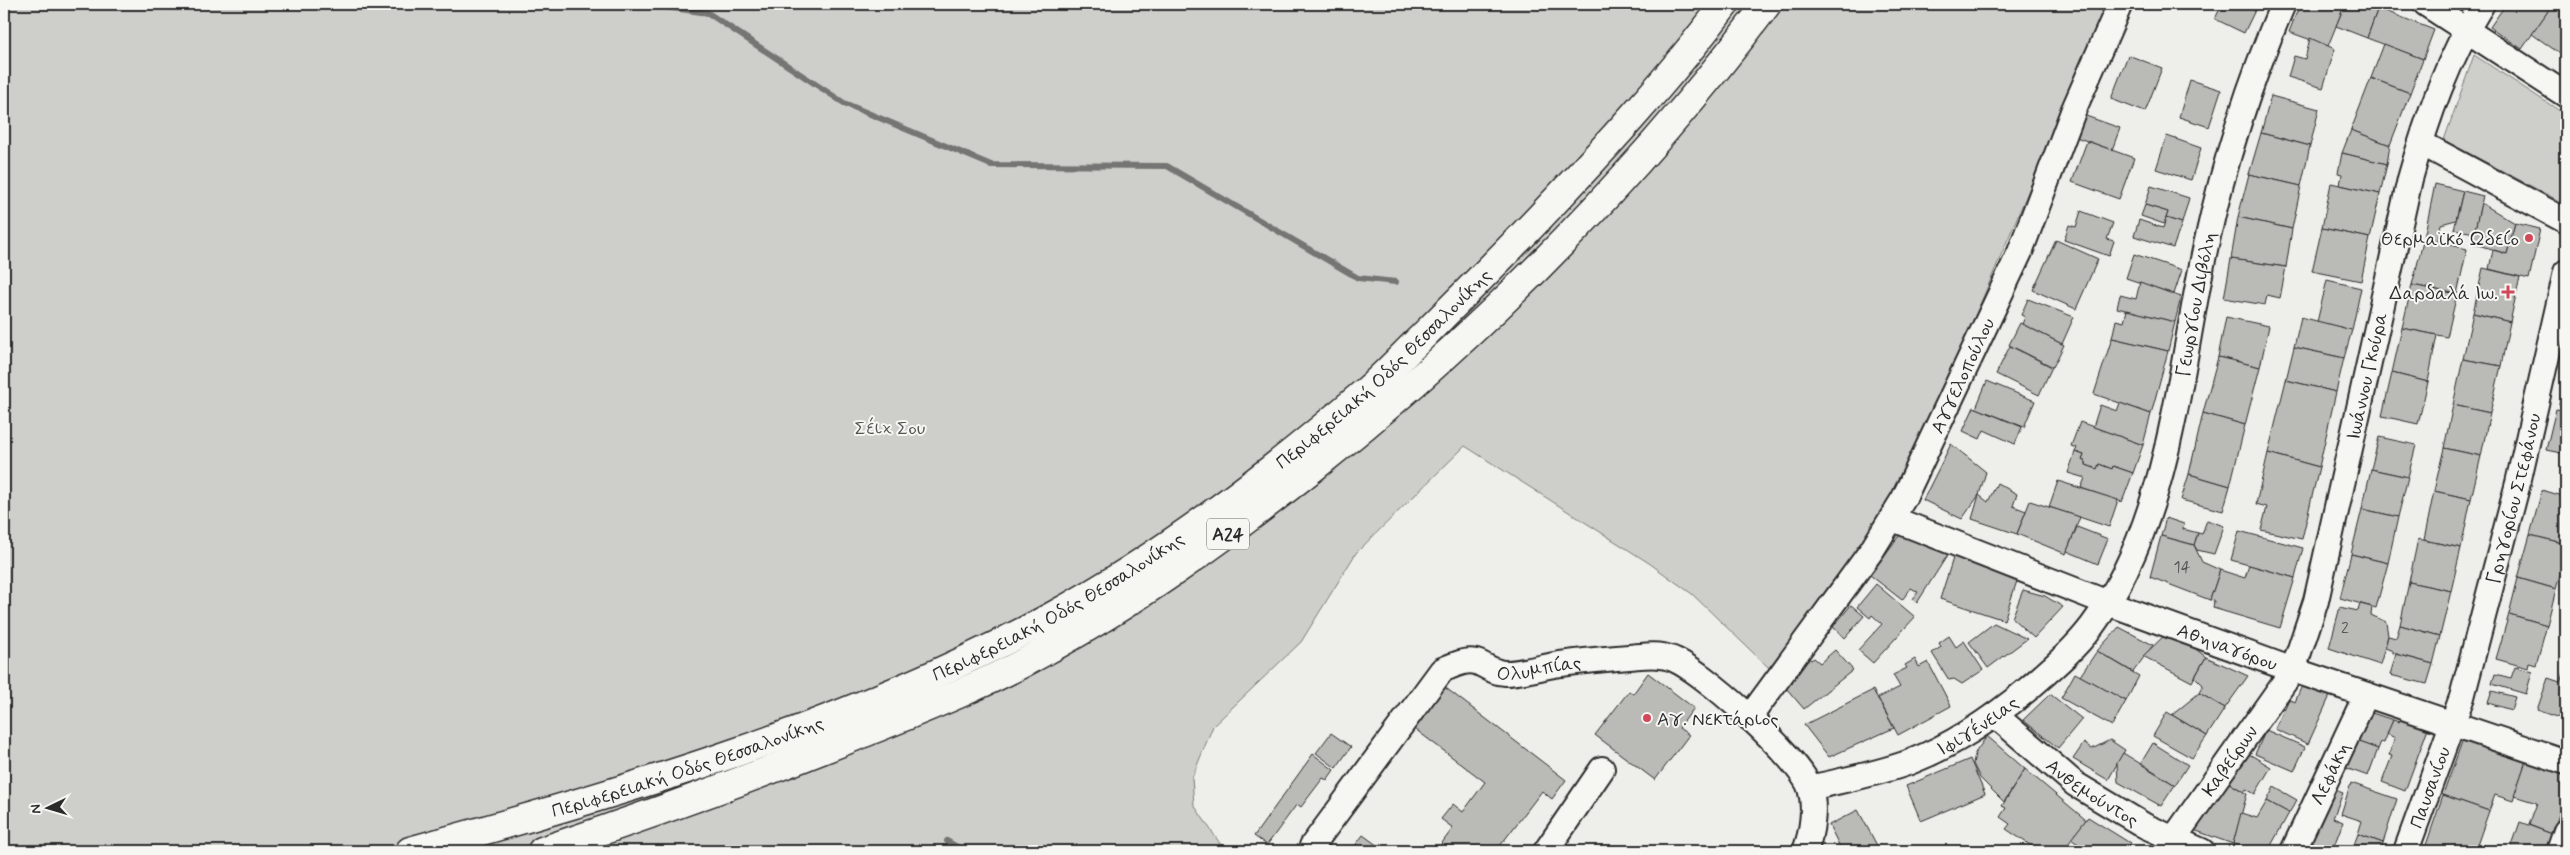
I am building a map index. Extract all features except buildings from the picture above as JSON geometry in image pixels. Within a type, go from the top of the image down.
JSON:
[{"type":"highway","name":"Περιφερειακή Οδός Θεσσαλονίκης","points":[[410,851],[664,776],[763,743],[828,718],[972,656],[1050,617],[1117,578],[1210,517],[1367,391],[1485,276],[1605,147],[1725,4]]},
{"type":"highway","name":"Περιφερειακή Οδός Θεσσαλονίκης","points":[[542,851],[615,827],[818,752],[989,680],[1097,622],[1180,569],[1242,524],[1389,407],[1496,311],[1629,172],[1700,90],[1767,4]]},
{"type":"street","name":"Αγγελοπούλου","points":[[1749,718],[1893,519],[2020,252],[2074,109],[2120,4]]},
{"type":"street","name":"Γεωργίου Διβόλη","points":[[2108,602],[2128,566],[2159,477],[2174,417],[2216,201],[2235,136],[2283,4]]},
{"type":"street","points":[[2426,4],[2468,29],[2566,95]]},
{"type":"street","name":"Ιωάννου Γκούρα","points":[[2293,670],[2301,652],[2316,601],[2410,179],[2447,70],[2482,4]]},
{"type":"street","points":[[2421,143],[2566,221]]},
{"type":"street","name":"Γρηγορίου Στεφάνου","points":[[2453,724],[2518,483],[2566,272]]},
{"type":"street","name":"Αθηναγόρου","points":[[1893,519],[2108,602],[2293,670],[2566,762]]},
{"type":"street","name":"Ιφιγένειας","points":[[1810,788],[1910,762],[1952,743],[1995,715],[2062,659],[2083,637],[2108,602]]},
{"type":"street","name":"Ολυμπίας","points":[[1311,851],[1312,846],[1442,670],[1463,661],[1476,662],[1503,674],[1583,661],[1666,656],[1690,669],[1749,718],[1780,747],[1800,771],[1810,788]]},
{"type":"street","name":"Καβείρων","points":[[2169,845],[2293,670]]},
{"type":"street","name":"Λεφάκη","points":[[2293,851],[2366,695]]},
{"type":"street","name":"Ανθεμούντος","points":[[1995,715],[2075,784],[2169,845],[2202,851]]},
{"type":"street","name":"Παυσανίου","points":[[2406,851],[2453,724]]},
{"type":"street","points":[[1546,851],[1602,769]]},
{"type":"street","points":[[1805,851],[1812,818],[1810,788]]},
{"type":"street","points":[[2559,851],[2566,831]]},
{"type":"green space","name":"Σέιχ Σου","points":[[4,4],[2108,4],[1930,422],[1891,503],[1875,528],[1829,586],[1770,669],[1692,594],[1649,563],[1465,446],[1356,553],[1301,642],[1213,726],[1192,778],[1194,805],[1225,851],[4,851]]},
{"type":"green space","points":[[2474,55],[2566,115],[2566,196],[2563,203],[2444,140]]},
{"type":"waterway","points":[[644,4],[708,13],[844,103],[991,165],[1167,166],[1358,278],[1396,282]]},
{"type":"waterway","points":[[947,841],[964,851]]},
{"type":"place","name":"Θερμαϊκό Ωδείο","points":[[2529,238]]},
{"type":"place","name":"Δαρδαλά Ιω.","points":[[2508,292]]},
{"type":"place","name":"Αγ. Νεκτάριος","points":[[1647,718]]}]
